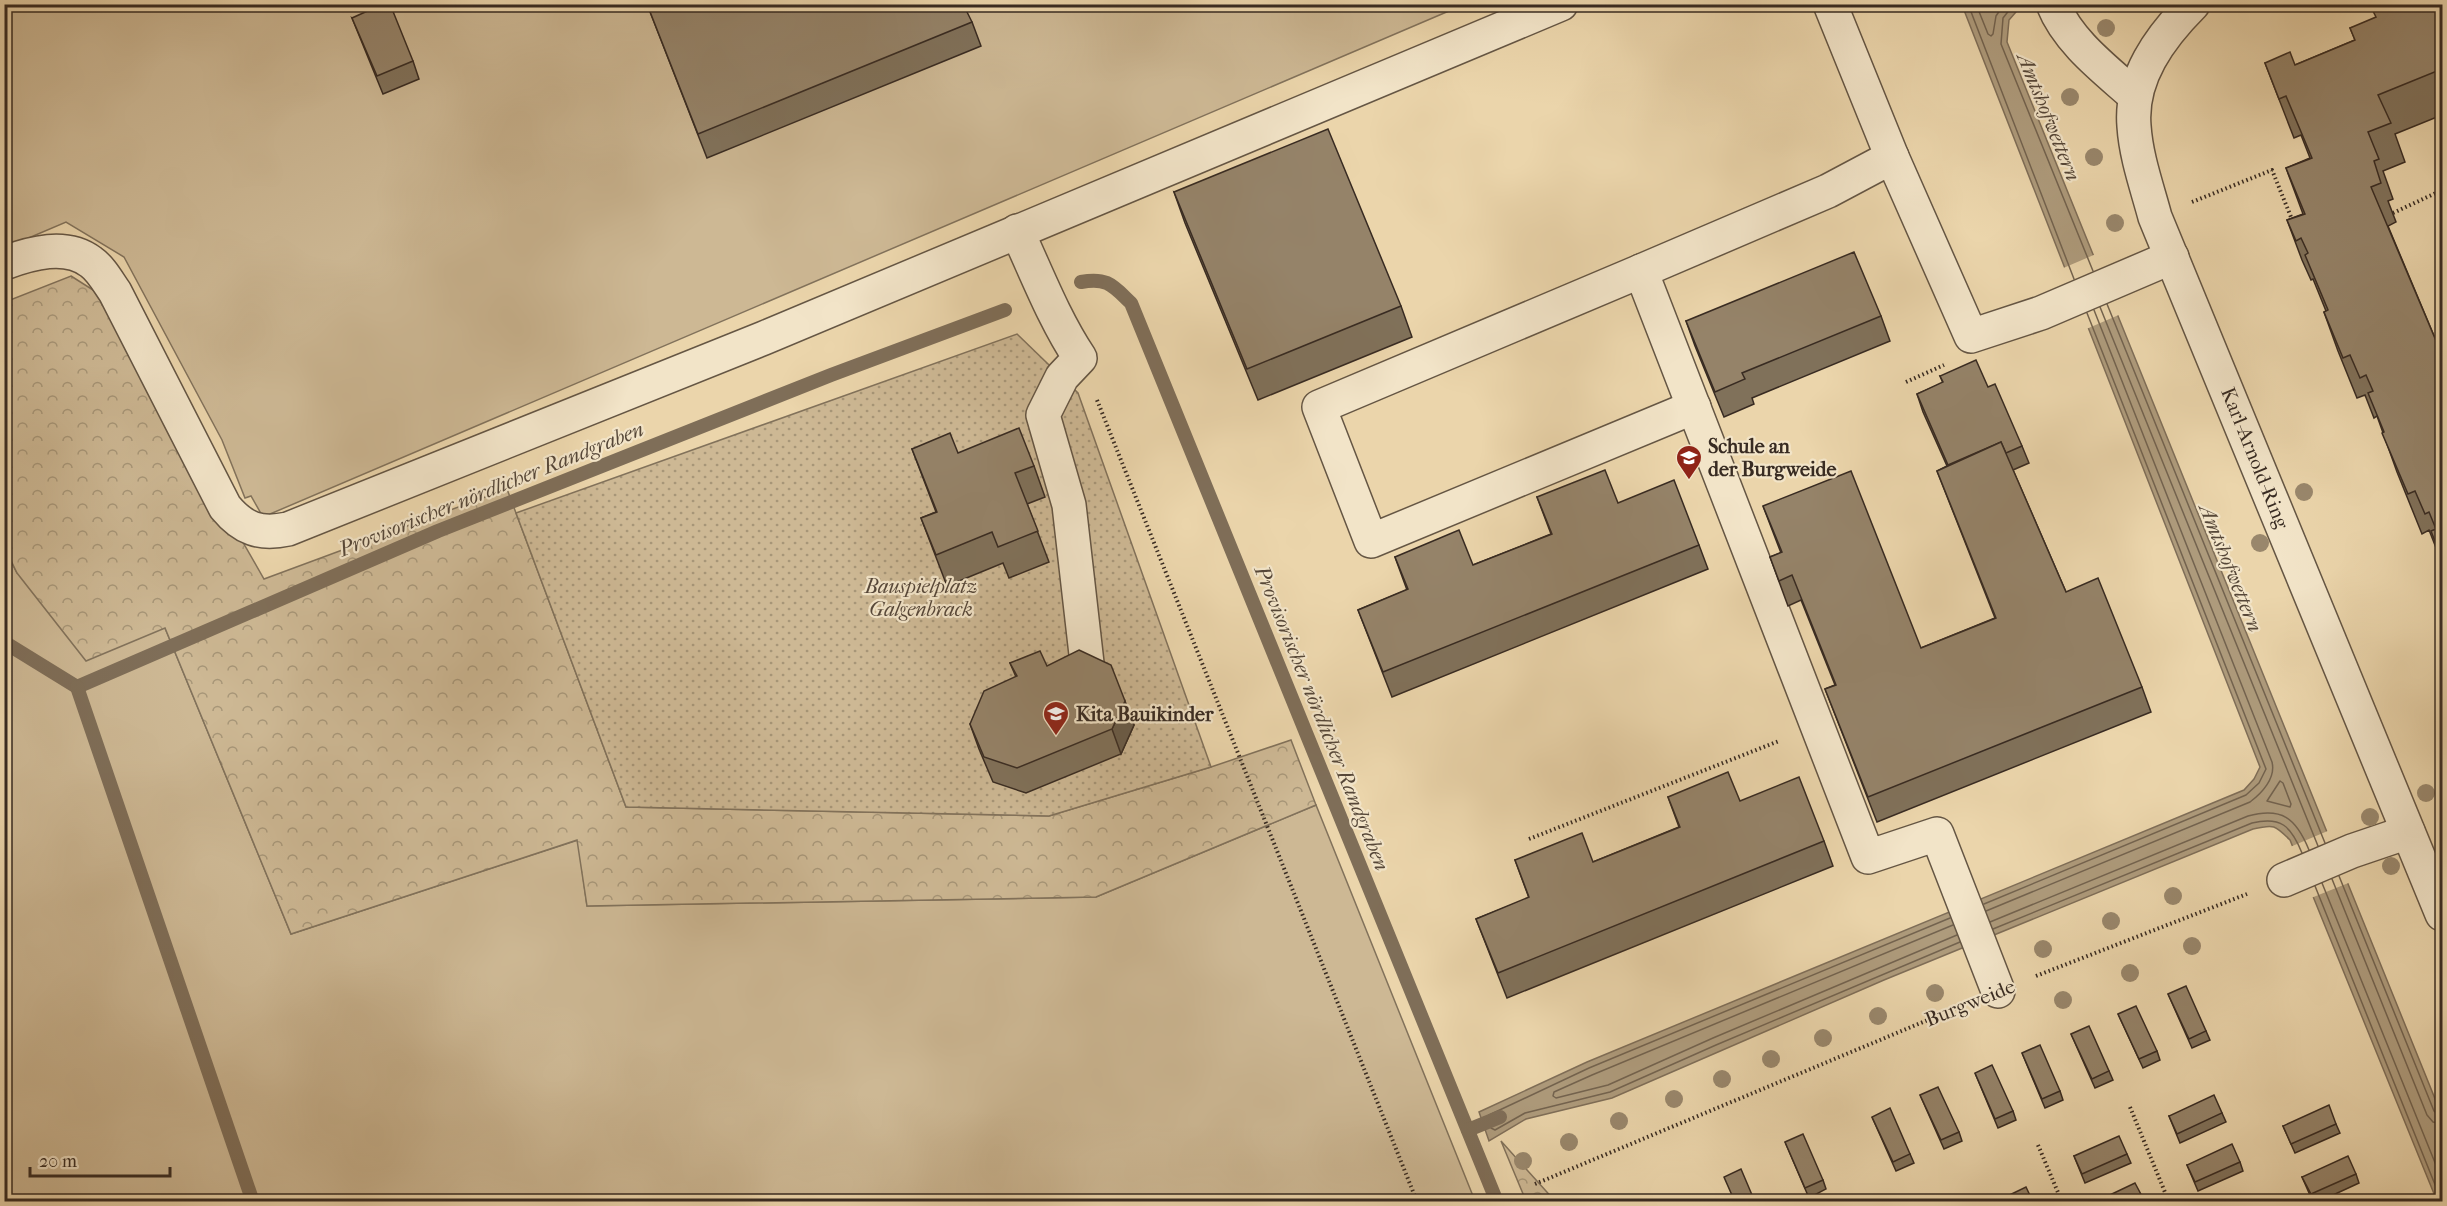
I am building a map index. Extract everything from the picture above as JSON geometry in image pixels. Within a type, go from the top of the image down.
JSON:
[{"type":"street","points":[[4,264],[27,255],[47,251],[79,255],[92,262],[115,292],[225,507],[234,519],[245,527],[271,533],[288,529],[753,343],[1561,4]]},
{"type":"street","points":[[1830,4],[1892,157],[1971,336],[2050,309],[2172,257]]},
{"type":"street","name":"Karl-Arnold-Ring","points":[[2193,4],[2173,24],[2148,61],[2135,96],[2134,126],[2139,157],[2155,217],[2442,914]]},
{"type":"street","points":[[2055,10],[2088,54],[2135,96]]},
{"type":"street","points":[[1694,407],[1371,541],[1319,407],[1828,191],[1892,157]]},
{"type":"street","points":[[1017,231],[1051,304],[1080,358],[1062,377],[1043,415],[1068,505],[1087,663]]},
{"type":"street","points":[[1641,271],[1868,857],[1937,834],[1993,978]]},
{"type":"street","points":[[2284,880],[2352,851],[2408,832]]},
{"type":"path","points":[[2155,217],[2272,170],[2295,225]]},
{"type":"path","points":[[2393,213],[2438,192],[2442,195]]},
{"type":"path","points":[[1080,358],[1416,1200]]},
{"type":"path","points":[[1529,839],[1816,727]]},
{"type":"path","name":"Burgweide","points":[[1535,1184],[1993,978],[2284,880]]},
{"type":"path","points":[[2130,1107],[2169,1202]]},
{"type":"path","points":[[2038,1145],[2062,1202]]},
{"type":"green space","points":[[4,5],[1463,5],[263,517],[251,496],[245,498],[222,440],[124,257],[66,222],[5,248]]},
{"type":"green space","points":[[71,276],[101,295],[264,579],[507,489],[626,807],[1049,816],[1291,740],[1316,805],[1096,897],[587,906],[577,840],[291,934],[165,628],[86,661],[17,573],[5,548],[5,302]]},
{"type":"green space","name":"Bauspielplatz Galgenbrack","points":[[1017,334],[1078,393],[1211,767],[1049,816],[626,807],[516,513]]},
{"type":"green space","points":[[4,548],[17,573],[165,628],[291,934],[578,840],[587,906],[1096,897],[1316,805],[1475,1201],[5,1201]]},
{"type":"green space","points":[[1501,1141],[1555,1201],[1526,1201]]},
{"type":"water","points":[[1962,5],[2022,5],[2009,20],[2007,42],[2442,1116],[2442,1201],[2437,1201],[2290,840],[2270,826],[2253,829],[1884,980],[1612,1098],[1526,1119],[1489,1141],[1479,1112],[1587,1062],[2244,790],[2254,779],[2260,767]]},
{"type":"pier","points":[[2096,254],[2121,314],[2084,330],[2061,269]]},
{"type":"pier","points":[[2330,830],[2351,882],[2311,898],[2290,847]]},
{"type":"building","points":[[383,4],[390,4],[413,61],[377,76],[352,18]]},
{"type":"building","points":[[647,4],[963,4],[972,22],[698,134]]},
{"type":"building","points":[[2389,4],[2442,4],[2442,69],[2378,95],[2391,123],[2368,132],[2379,159],[2374,161],[2381,183],[2371,187],[2442,355],[2442,560],[2431,531],[2436,529],[2429,512],[2425,514],[2415,491],[2408,494],[2382,433],[2384,432],[2368,393],[2373,391],[2366,375],[2360,378],[2350,355],[2343,358],[2324,312],[2328,310],[2305,255],[2308,253],[2301,238],[2296,241],[2287,220],[2305,214],[2286,168],[2312,158],[2286,96],[2279,99],[2265,63],[2290,52],[2295,65],[2355,40],[2350,28],[2376,17],[2373,11]]},
{"type":"building","points":[[1328,129],[1401,306],[1247,369],[1174,192]]},
{"type":"building","points":[[1854,252],[1881,316],[1742,373],[1745,379],[1715,392],[1686,321]]},
{"type":"building","points":[[1976,360],[1988,387],[1995,384],[2022,446],[2006,453],[2001,442],[1948,465],[1917,394],[1943,382],[1940,376]]},
{"type":"building","points":[[1019,428],[1034,466],[1015,473],[1038,531],[998,547],[992,532],[936,555],[921,518],[937,512],[912,449],[950,433],[958,453]]},
{"type":"building","points":[[2001,442],[2066,592],[2098,578],[2142,687],[1868,797],[1825,689],[1836,685],[1792,575],[1779,581],[1770,557],[1782,552],[1763,506],[1851,471],[1921,648],[1996,618],[1937,471]]},
{"type":"building","points":[[1605,470],[1618,503],[1674,480],[1699,545],[1383,672],[1358,610],[1408,589],[1395,557],[1459,530],[1473,565],[1552,534],[1537,497]]},
{"type":"building","name":"Kita Bauikinder","points":[[1079,650],[1111,665],[1125,701],[1112,729],[1017,768],[984,757],[970,724],[984,691],[1017,676],[1010,663],[1040,651],[1047,666]]},
{"type":"building","points":[[1728,772],[1740,801],[1799,777],[1824,841],[1498,973],[1476,919],[1529,897],[1515,860],[1582,833],[1593,862],[1680,827],[1668,797]]},
{"type":"building","points":[[2186,986],[2206,1031],[2189,1039],[2168,994]]},
{"type":"building","points":[[2136,1006],[2157,1051],[2139,1059],[2118,1014]]},
{"type":"building","points":[[2089,1026],[2109,1071],[2092,1079],[2071,1034]]},
{"type":"building","points":[[2040,1045],[2060,1091],[2042,1099],[2022,1053]]},
{"type":"building","points":[[1992,1065],[2013,1111],[1995,1119],[1975,1073]]},
{"type":"building","points":[[1938,1087],[1959,1132],[1941,1140],[1920,1095]]},
{"type":"building","points":[[2214,1095],[2222,1113],[2177,1134],[2169,1116]]},
{"type":"building","points":[[2329,1105],[2336,1124],[2291,1144],[2283,1126]]},
{"type":"building","points":[[1890,1108],[1910,1154],[1893,1162],[1872,1117]]},
{"type":"building","points":[[1803,1134],[1823,1180],[1805,1188],[1785,1142]]},
{"type":"building","points":[[2119,1136],[2127,1154],[2082,1174],[2074,1156]]},
{"type":"building","points":[[2232,1144],[2240,1162],[2195,1182],[2187,1165]]},
{"type":"building","points":[[2348,1156],[2356,1174],[2311,1194],[2302,1177]]},
{"type":"building","points":[[1741,1169],[1755,1202],[1735,1202],[1724,1177]]},
{"type":"building","points":[[2135,1183],[2144,1200],[2141,1202],[2095,1202]]},
{"type":"building","points":[[2026,1187],[2033,1202],[1995,1202]]},
{"type":"building","points":[[2252,1195],[2255,1202],[2238,1202]]},
{"type":"waterway","name":"Provisorischer nördlicher Randgraben","points":[[1081,282],[1098,281],[1109,284],[1131,303],[1497,1202]]},
{"type":"waterway","name":"Provisorischer nördlicher Randgraben","points":[[4,642],[77,687],[438,531],[831,375],[1005,310]]},
{"type":"waterway","points":[[77,687],[253,1202]]},
{"type":"waterway","points":[[1468,1130],[1500,1117]]},
{"type":"place","name":"Schule an der Burgweide","points":[[1689,481]]},
{"type":"place","name":"Kita Bauikinder","points":[[1056,737]]},
{"type":"water label","name":"Amtshofwettern","points":[[2049,117]]},
{"type":"water label","name":"Amtshofwettern","points":[[2231,568]]}]
